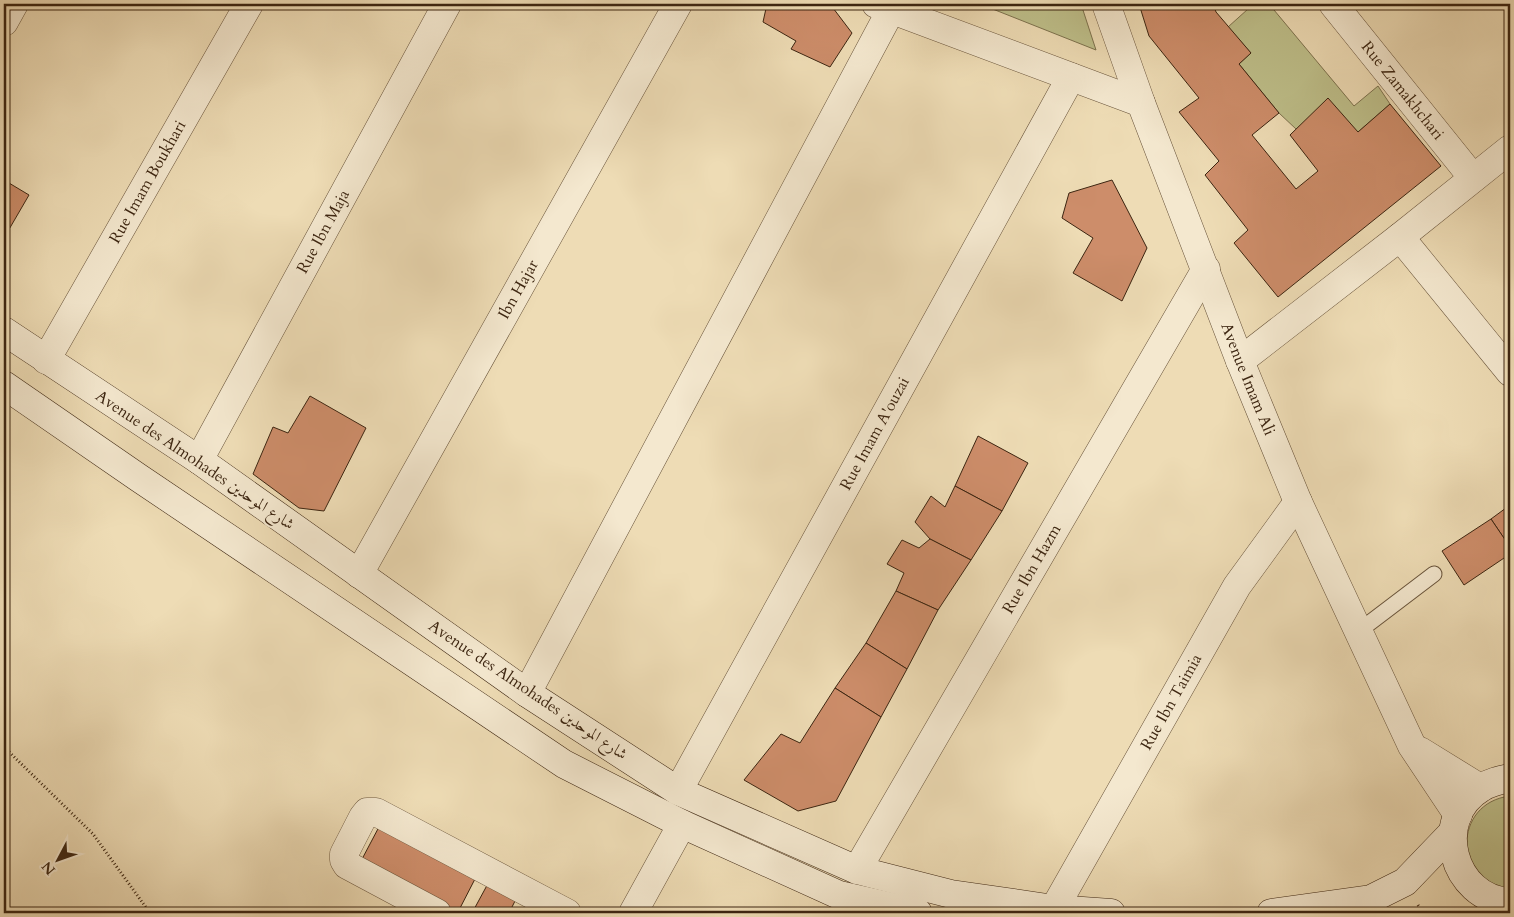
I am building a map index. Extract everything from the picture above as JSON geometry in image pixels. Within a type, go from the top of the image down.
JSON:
[{"type":"street","points":[[4,22],[14,4]]},
{"type":"street","name":"Rue Imam Boukhari","points":[[46,360],[249,4]]},
{"type":"street","name":"Rue Ibn Maja","points":[[198,460],[447,4]]},
{"type":"street","name":"Ibn Hajar","points":[[359,574],[678,4]]},
{"type":"street","name":"Avenue Imam Ali","points":[[1106,4],[1240,361],[1298,502],[1412,746],[1455,824]]},
{"type":"street","name":"Rue Zamakhchari","points":[[1333,4],[1474,178]]},
{"type":"street","points":[[528,692],[883,7],[1142,103]]},
{"type":"street","name":"Rue Imam A'ouzai","points":[[678,791],[1071,77]]},
{"type":"street","points":[[1240,361],[1510,149]]},
{"type":"street","points":[[1400,237],[1510,372]]},
{"type":"street","name":"Rue Ibn Hazm","points":[[858,870],[1206,269]]},
{"type":"street","name":"Avenue des Almohades شارع الموحدين","points":[[4,331],[198,460],[528,692],[678,791],[858,870],[952,894],[1054,909],[1111,913]]},
{"type":"street","points":[[4,385],[564,764],[682,824],[839,895],[918,913]]},
{"type":"street","name":"Rue Ibn Taimia","points":[[1054,909],[1237,586],[1298,502]]},
{"type":"street","points":[[1412,746],[1480,788]]},
{"type":"street","points":[[1270,913],[1372,899],[1405,882],[1455,824],[1467,800],[1480,788],[1495,781],[1510,778]]},
{"type":"street","points":[[437,913],[347,866],[344,854],[367,812],[376,812],[567,913]]},
{"type":"street","points":[[633,913],[682,824]]},
{"type":"street","points":[[1455,824],[1453,851],[1459,869],[1470,884],[1485,895],[1506,902]]},
{"type":"street","points":[[1477,913],[1506,902]]},
{"type":"lane","points":[[1359,631],[1434,574]]},
{"type":"path","points":[[4,747],[93,834],[150,913]]},
{"type":"green space","points":[[980,4],[1081,4],[1096,50]]},
{"type":"green space","points":[[1244,4],[1269,4],[1354,106],[1378,86],[1390,104],[1358,132],[1296,129],[1279,113],[1239,64],[1251,53],[1228,27],[1248,9]]},
{"type":"green space","points":[[1510,796],[1510,889],[1491,884],[1478,873],[1470,859],[1467,843],[1469,827],[1478,813],[1491,802]]},
{"type":"building","points":[[767,4],[830,4],[852,33],[830,67],[791,49],[796,41],[763,22]]},
{"type":"building","points":[[1139,4],[1213,4],[1216,12],[1251,53],[1239,64],[1279,113],[1252,135],[1296,189],[1318,171],[1290,135],[1328,98],[1358,132],[1390,104],[1441,166],[1278,297],[1234,243],[1248,230],[1205,175],[1219,161],[1179,112],[1199,98],[1149,36]]},
{"type":"building","points":[[4,180],[29,195],[4,238]]},
{"type":"building","points":[[1112,180],[1147,248],[1122,301],[1073,273],[1093,238],[1062,218],[1069,193]]},
{"type":"building","points":[[310,396],[366,428],[324,511],[299,508],[253,474],[273,427],[288,433]]},
{"type":"building","points":[[978,436],[1028,463],[1002,511],[955,486]]},
{"type":"building","points":[[955,486],[1002,511],[971,560],[930,539],[915,522],[931,496],[945,507]]},
{"type":"building","points":[[1510,505],[1510,547],[1491,519]]},
{"type":"building","points":[[1491,519],[1510,547],[1510,554],[1464,585],[1442,551]]},
{"type":"building","points":[[930,539],[971,560],[938,610],[896,591],[904,573],[887,564],[902,540],[919,548]]},
{"type":"building","points":[[896,591],[938,610],[907,669],[866,643]]},
{"type":"building","points":[[866,643],[907,669],[881,717],[835,688]]},
{"type":"building","points":[[835,688],[881,717],[836,801],[798,811],[744,780],[781,734],[800,743]]},
{"type":"building","points":[[380,825],[476,877],[458,912],[361,861]]},
{"type":"building","points":[[491,878],[519,893],[509,913],[472,913]]}]
